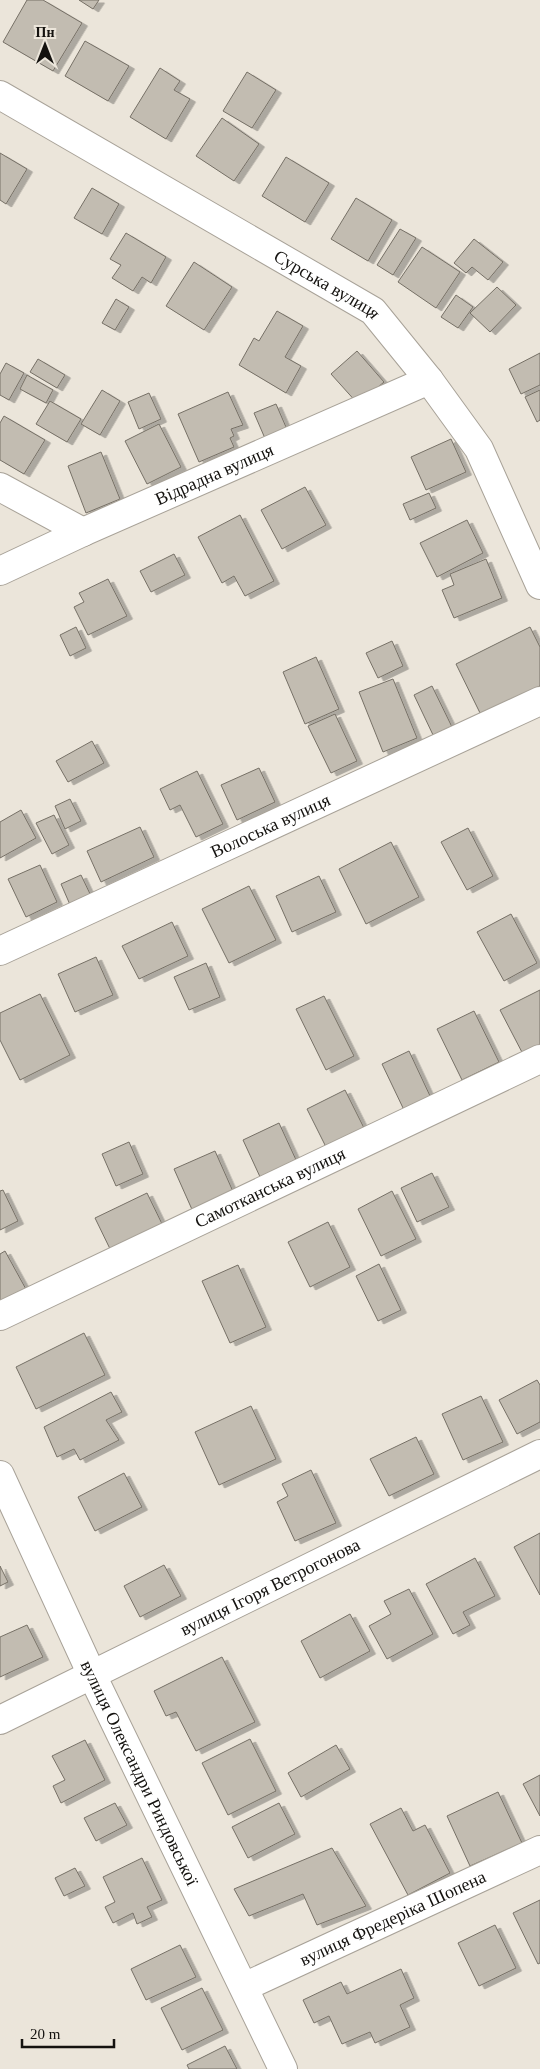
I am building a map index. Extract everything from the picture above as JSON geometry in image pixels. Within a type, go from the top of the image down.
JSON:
[{"type":"street","name":"Сурська вулиця","points":[[0,95],[373,311],[429,380],[479,449],[540,585]]},
{"type":"street","name":"Відрадна вулиця","points":[[0,571],[83,532],[429,380]]},
{"type":"street","points":[[0,487],[83,532]]},
{"type":"street","name":"Волоська вулиця","points":[[0,951],[540,700]]},
{"type":"street","name":"Самотканська вулиця","points":[[0,1316],[540,1060]]},
{"type":"street","name":"вулиця Ігоря Ветрогонова","points":[[0,1720],[540,1454]]},
{"type":"street","name":"вулиця Олександри Риндовської","points":[[0,1475],[92,1675],[284,2069]]},
{"type":"street","name":"вулиця Фредеріка Шопена","points":[[244,1987],[540,1850]]},
{"type":"building","points":[[27,0],[43,0],[82,23],[53,71],[3,42]]},
{"type":"building","points":[[79,0],[99,0],[93,9]]},
{"type":"building","points":[[85,41],[129,66],[108,101],[65,76]]},
{"type":"building","points":[[160,68],[180,81],[174,90],[190,99],[166,139],[130,117]]},
{"type":"building","points":[[247,72],[276,90],[252,128],[223,111]]},
{"type":"building","points":[[222,118],[259,144],[234,181],[196,156]]},
{"type":"building","points":[[0,153],[27,169],[6,204],[0,200]]},
{"type":"building","points":[[286,157],[329,183],[305,222],[262,196]]},
{"type":"building","points":[[92,188],[119,204],[102,234],[74,218]]},
{"type":"building","points":[[356,198],[392,220],[368,261],[331,239]]},
{"type":"building","points":[[400,229],[416,238],[393,275],[377,265]]},
{"type":"building","points":[[126,233],[166,257],[151,283],[142,277],[133,291],[112,278],[121,265],[110,259]]},
{"type":"building","points":[[474,239],[503,262],[488,280],[472,267],[466,273],[454,263]]},
{"type":"building","points":[[422,247],[460,272],[436,308],[398,282]]},
{"type":"building","points":[[194,262],[232,287],[204,330],[166,306]]},
{"type":"building","points":[[497,287],[516,305],[490,332],[470,313]]},
{"type":"building","points":[[456,295],[473,307],[458,328],[441,317]]},
{"type":"building","points":[[116,299],[129,307],[115,330],[102,323]]},
{"type":"building","points":[[277,311],[303,326],[285,357],[301,366],[286,393],[239,365],[254,338],[259,341]]},
{"type":"building","points":[[357,351],[384,382],[358,404],[331,374]]},
{"type":"building","points":[[540,353],[540,385],[521,394],[509,369]]},
{"type":"building","points":[[38,359],[65,375],[57,388],[30,372]]},
{"type":"building","points":[[6,363],[24,373],[9,400],[0,395],[0,374]]},
{"type":"building","points":[[27,375],[53,390],[46,403],[20,389]]},
{"type":"building","points":[[102,390],[120,401],[100,435],[81,424]]},
{"type":"building","points":[[540,390],[540,420],[537,422],[525,397]]},
{"type":"building","points":[[228,392],[243,425],[231,429],[234,436],[230,438],[234,447],[199,462],[178,414]]},
{"type":"building","points":[[149,393],[161,419],[139,429],[128,402]]},
{"type":"building","points":[[50,401],[81,419],[67,442],[36,424]]},
{"type":"building","points":[[276,404],[289,434],[267,443],[254,413]]},
{"type":"building","points":[[4,416],[45,440],[24,474],[0,460],[0,423]]},
{"type":"building","points":[[159,424],[181,467],[147,484],[125,441]]},
{"type":"building","points":[[451,439],[466,472],[426,490],[411,457]]},
{"type":"building","points":[[101,452],[120,499],[86,513],[68,466]]},
{"type":"building","points":[[305,487],[326,525],[282,549],[261,510]]},
{"type":"building","points":[[429,493],[436,508],[410,520],[403,504]]},
{"type":"building","points":[[240,515],[274,581],[245,596],[234,576],[222,583],[198,537]]},
{"type":"building","points":[[467,520],[483,553],[437,577],[420,543]]},
{"type":"building","points":[[174,554],[185,575],[151,592],[140,571]]},
{"type":"building","points":[[486,559],[502,598],[454,618],[442,590],[454,585],[450,574]]},
{"type":"building","points":[[108,579],[127,616],[88,635],[74,607],[84,602],[79,593]]},
{"type":"building","points":[[76,627],[86,648],[70,656],[60,635]]},
{"type":"building","points":[[530,627],[540,647],[540,686],[481,715],[456,664]]},
{"type":"building","points":[[392,641],[403,666],[378,678],[366,653]]},
{"type":"building","points":[[316,657],[339,709],[305,724],[283,672]]},
{"type":"building","points":[[393,679],[417,738],[383,752],[359,692]]},
{"type":"building","points":[[432,686],[453,729],[434,737],[414,695]]},
{"type":"building","points":[[335,714],[357,761],[331,773],[308,726]]},
{"type":"building","points":[[92,741],[104,763],[68,782],[56,761]]},
{"type":"building","points":[[259,768],[275,802],[237,820],[221,785]]},
{"type":"building","points":[[197,771],[223,824],[196,837],[180,805],[170,810],[160,789]]},
{"type":"building","points":[[70,799],[81,821],[65,829],[55,806]]},
{"type":"building","points":[[21,810],[36,838],[0,858],[0,822]]},
{"type":"building","points":[[54,815],[69,845],[52,854],[36,823]]},
{"type":"building","points":[[140,827],[154,857],[101,882],[87,851]]},
{"type":"building","points":[[468,828],[493,876],[467,890],[441,842]]},
{"type":"building","points":[[391,842],[419,897],[366,924],[339,869]]},
{"type":"building","points":[[40,865],[57,902],[26,917],[8,879]]},
{"type":"building","points":[[81,875],[92,898],[71,907],[61,884]]},
{"type":"building","points":[[319,876],[336,912],[292,932],[276,896]]},
{"type":"building","points":[[249,886],[276,940],[229,963],[202,909]]},
{"type":"building","points":[[511,914],[537,963],[504,981],[477,932]]},
{"type":"building","points":[[172,922],[188,956],[139,979],[122,946]]},
{"type":"building","points":[[96,957],[113,995],[75,1012],[58,974]]},
{"type":"building","points":[[206,963],[220,997],[189,1010],[174,977]]},
{"type":"building","points":[[540,990],[540,1050],[525,1058],[500,1010]]},
{"type":"building","points":[[40,994],[70,1055],[20,1080],[0,1040],[0,1013]]},
{"type":"building","points":[[324,996],[354,1056],[326,1070],[296,1009]]},
{"type":"building","points":[[474,1011],[499,1062],[462,1080],[437,1029]]},
{"type":"building","points":[[409,1051],[431,1098],[404,1110],[382,1064]]},
{"type":"building","points":[[345,1090],[365,1130],[327,1149],[307,1109]]},
{"type":"building","points":[[279,1123],[297,1162],[261,1179],[243,1140]]},
{"type":"building","points":[[129,1142],[143,1174],[116,1186],[102,1154]]},
{"type":"building","points":[[215,1151],[235,1196],[194,1214],[174,1169]]},
{"type":"building","points":[[432,1173],[449,1207],[417,1222],[401,1188]]},
{"type":"building","points":[[3,1190],[18,1221],[0,1230],[0,1191]]},
{"type":"building","points":[[392,1191],[416,1239],[381,1256],[358,1209]]},
{"type":"building","points":[[147,1193],[165,1230],[113,1255],[95,1218]]},
{"type":"building","points":[[328,1222],[350,1267],[310,1287],[288,1242]]},
{"type":"building","points":[[5,1251],[27,1291],[0,1305],[0,1254]]},
{"type":"building","points":[[379,1264],[401,1310],[378,1321],[356,1276]]},
{"type":"building","points":[[238,1265],[266,1327],[230,1343],[202,1281]]},
{"type":"building","points":[[84,1333],[105,1375],[36,1409],[16,1367]]},
{"type":"building","points":[[537,1380],[540,1385],[540,1422],[517,1434],[499,1400]]},
{"type":"building","points":[[111,1392],[122,1412],[106,1420],[119,1440],[80,1460],[74,1449],[57,1457],[44,1427]]},
{"type":"building","points":[[481,1396],[503,1442],[463,1460],[442,1414]]},
{"type":"building","points":[[251,1406],[276,1459],[219,1485],[195,1432]]},
{"type":"building","points":[[416,1437],[434,1474],[389,1496],[370,1459]]},
{"type":"building","points":[[311,1470],[336,1523],[295,1541],[277,1502],[288,1496],[282,1484]]},
{"type":"building","points":[[124,1473],[142,1507],[95,1531],[78,1497]]},
{"type":"building","points":[[540,1533],[540,1595],[514,1547]]},
{"type":"building","points":[[475,1558],[495,1596],[463,1612],[470,1625],[453,1634],[426,1584]]},
{"type":"building","points":[[164,1565],[181,1596],[140,1617],[124,1586]]},
{"type":"building","points":[[0,1566],[8,1582],[0,1586]]},
{"type":"building","points":[[409,1589],[433,1634],[387,1659],[369,1626],[391,1614],[384,1601]]},
{"type":"building","points":[[350,1614],[370,1651],[320,1678],[301,1641]]},
{"type":"building","points":[[27,1625],[43,1657],[0,1677],[0,1637]]},
{"type":"building","points":[[222,1657],[255,1722],[196,1751],[176,1712],[166,1716],[154,1691]]},
{"type":"building","points":[[250,1739],[276,1791],[228,1815],[202,1763]]},
{"type":"building","points":[[85,1740],[105,1780],[61,1803],[53,1786],[65,1780],[52,1756]]},
{"type":"building","points":[[336,1745],[350,1769],[301,1797],[288,1773]]},
{"type":"building","points":[[540,1775],[540,1816],[523,1784]]},
{"type":"building","points":[[498,1792],[522,1843],[470,1866],[447,1816]]},
{"type":"building","points":[[115,1803],[127,1825],[96,1841],[84,1818]]},
{"type":"building","points":[[279,1803],[295,1834],[248,1858],[232,1827]]},
{"type":"building","points":[[401,1808],[413,1831],[425,1825],[450,1873],[408,1895],[370,1824]]},
{"type":"building","points":[[332,1848],[366,1906],[317,1925],[303,1894],[249,1916],[234,1889]]},
{"type":"building","points":[[142,1858],[162,1900],[147,1907],[152,1917],[137,1924],[133,1913],[113,1923],[105,1907],[115,1902],[103,1877]]},
{"type":"building","points":[[75,1868],[85,1886],[64,1896],[55,1878]]},
{"type":"building","points":[[540,1900],[540,1963],[538,1964],[513,1913]]},
{"type":"building","points":[[495,1925],[516,1968],[479,1986],[458,1943]]},
{"type":"building","points":[[180,1945],[196,1977],[146,2000],[131,1969]]},
{"type":"building","points":[[401,1969],[414,1998],[400,2005],[410,2027],[375,2043],[370,2032],[342,2044],[329,2016],[314,2023],[303,2000],[341,1982],[347,1994]]},
{"type":"building","points":[[202,1988],[223,2030],[182,2050],[161,2008]]},
{"type":"building","points":[[225,2046],[237,2069],[189,2069],[187,2065]]}]
